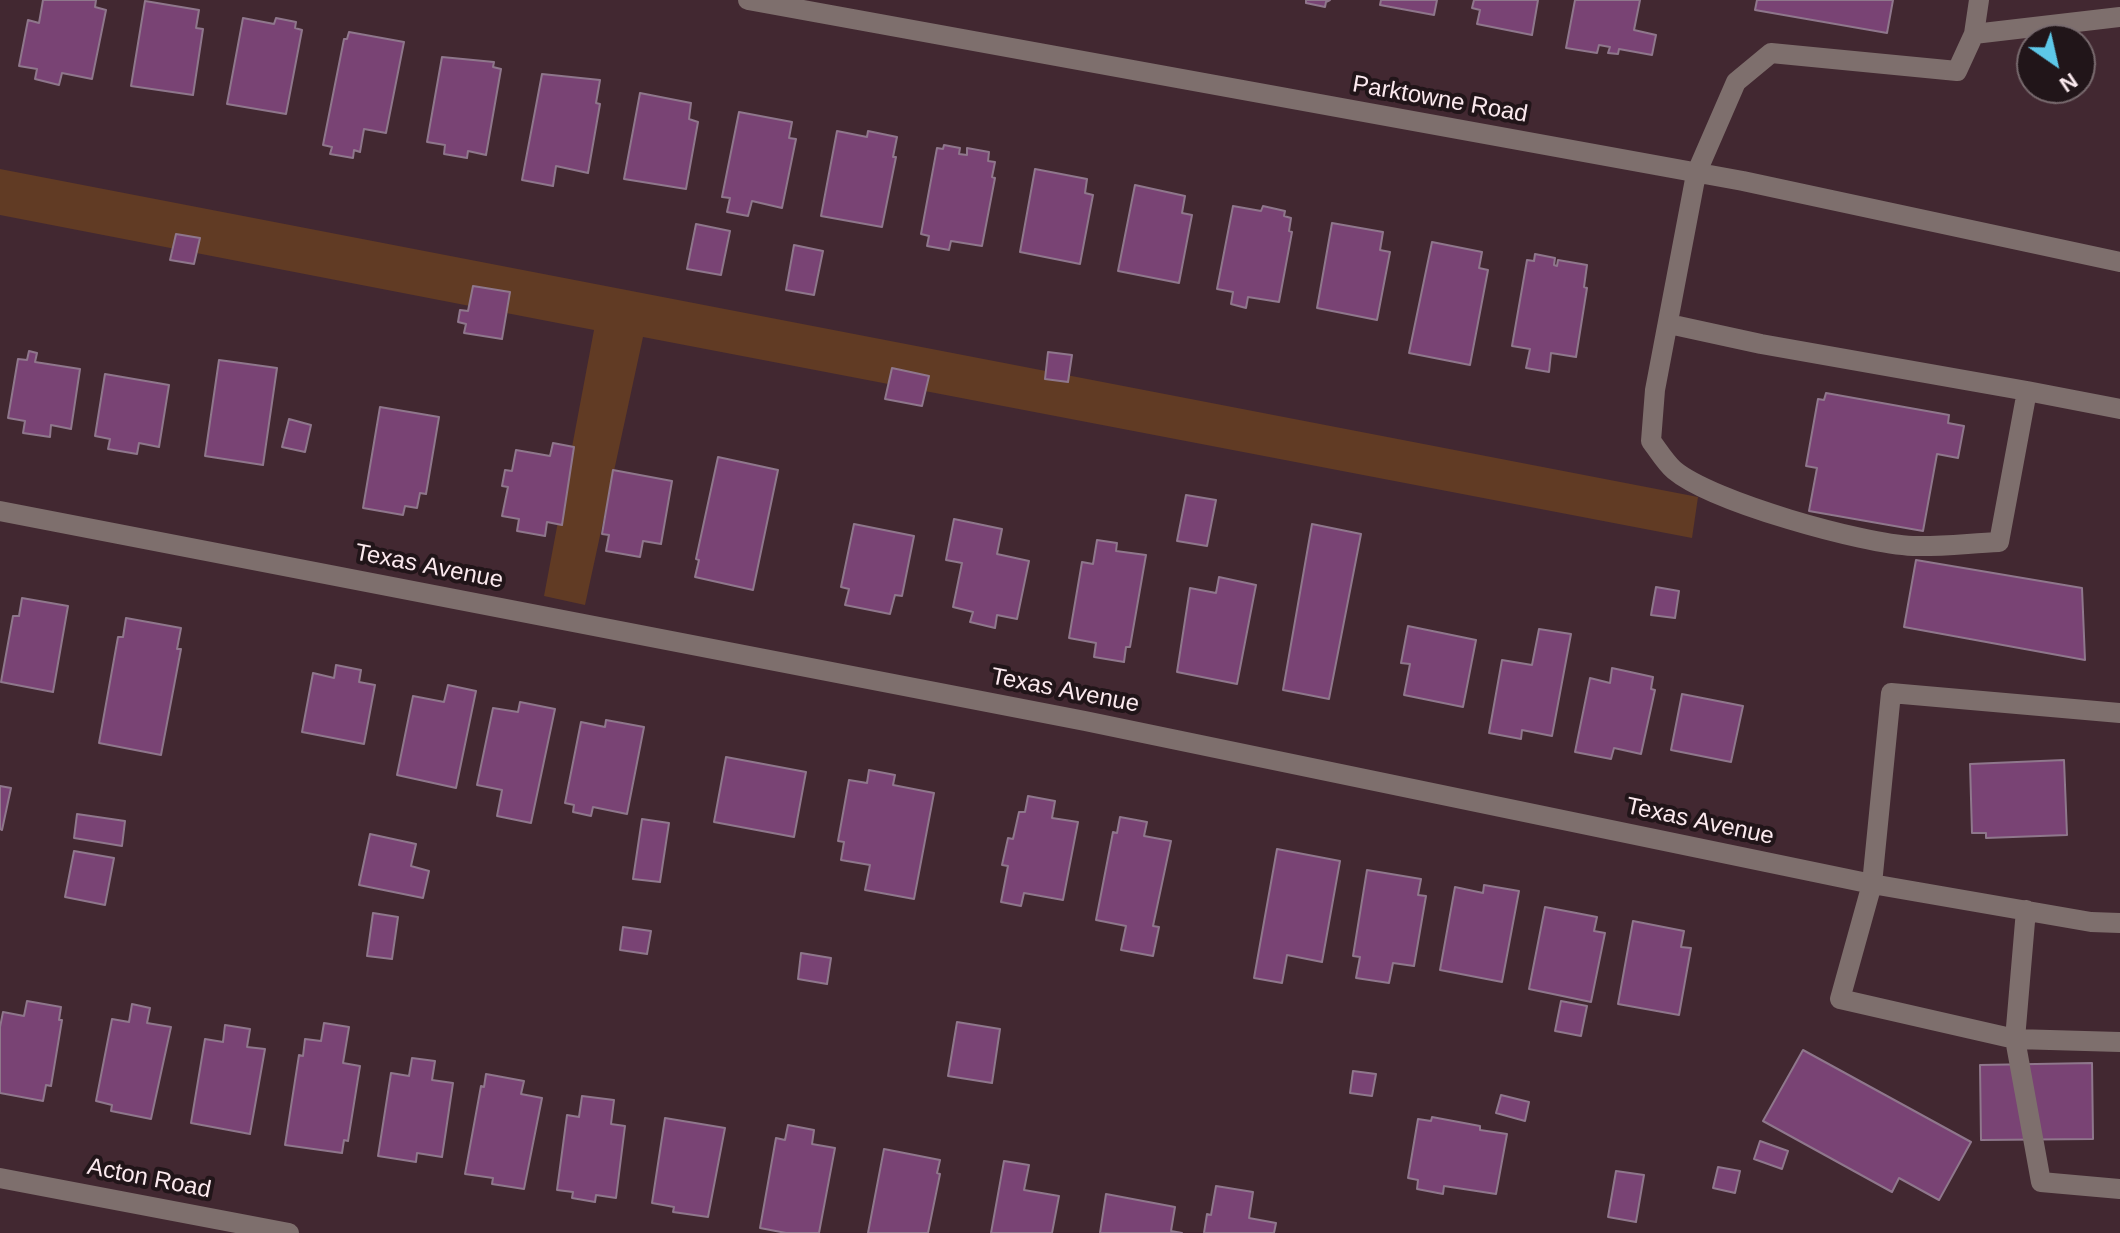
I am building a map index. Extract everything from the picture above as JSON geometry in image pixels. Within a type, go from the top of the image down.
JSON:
[{"type":"street","name":"Parktowne Road","points":[[748,0],[1743,181],[2120,262]]},
{"type":"street","points":[[1979,0],[1974,34],[1957,71],[1771,53],[1736,82],[1696,174],[1655,390],[1651,441],[1675,470],[1712,490],[1785,518],[1851,536],[1912,546],[1999,542],[2027,391]]},
{"type":"street","points":[[1974,34],[2120,17]]},
{"type":"street","points":[[1669,324],[1761,344],[2120,409]]},
{"type":"street","name":"Texas Avenue","points":[[0,511],[1085,721],[1872,884],[2091,922],[2120,923]]},
{"type":"street","points":[[2120,713],[1891,693],[1872,884],[1840,999],[2015,1039],[2120,1042]]},
{"type":"street","points":[[2026,910],[2015,1039],[2041,1182],[2120,1189]]},
{"type":"street","name":"Acton Road","points":[[0,1178],[207,1225],[289,1233]]},
{"type":"shaded area","points":[[0,169],[1698,497],[1692,538],[643,337],[585,605],[544,596],[594,330],[0,215]]},
{"type":"building","points":[[43,0],[96,0],[95,7],[106,10],[92,79],[62,73],[59,85],[35,79],[37,69],[19,66],[28,20],[39,23]]},
{"type":"building","points":[[1306,0],[1330,0],[1325,7],[1306,3]]},
{"type":"building","points":[[1381,0],[1437,0],[1434,15],[1380,5]]},
{"type":"building","points":[[1474,0],[1538,0],[1532,35],[1477,24],[1480,10],[1472,8]]},
{"type":"building","points":[[1575,0],[1640,0],[1634,30],[1656,35],[1652,55],[1619,49],[1618,54],[1608,53],[1610,47],[1599,45],[1597,53],[1566,48]]},
{"type":"building","points":[[1757,0],[1893,0],[1887,33],[1755,10]]},
{"type":"building","points":[[145,1],[199,10],[196,28],[203,29],[193,95],[131,86]]},
{"type":"building","points":[[243,18],[274,24],[276,18],[296,22],[295,28],[302,30],[286,114],[227,104]]},
{"type":"building","points":[[349,32],[404,42],[386,133],[364,129],[360,152],[354,150],[353,158],[330,154],[332,147],[323,145],[344,39],[347,39]]},
{"type":"building","points":[[442,57],[494,62],[493,67],[501,69],[486,155],[468,151],[467,158],[444,154],[445,145],[427,142]]},
{"type":"building","points":[[542,74],[600,80],[596,103],[600,104],[588,173],[556,166],[553,186],[522,180]]},
{"type":"building","points":[[640,93],[691,103],[689,119],[698,122],[686,189],[624,179]]},
{"type":"building","points":[[739,112],[792,122],[789,138],[796,139],[782,208],[752,201],[748,216],[727,212],[730,198],[722,197]]},
{"type":"building","points":[[837,131],[867,137],[868,131],[897,137],[882,227],[821,216]]},
{"type":"building","points":[[944,145],[960,148],[959,154],[967,155],[967,148],[989,152],[988,161],[995,162],[992,177],[995,178],[982,246],[951,241],[949,250],[927,246],[929,236],[921,234],[937,148],[943,149]]},
{"type":"building","points":[[1035,169],[1087,179],[1085,193],[1093,195],[1080,264],[1020,252]]},
{"type":"building","points":[[1135,185],[1185,196],[1182,213],[1192,215],[1179,283],[1118,271]]},
{"type":"building","points":[[1233,206],[1261,211],[1263,206],[1285,211],[1284,216],[1291,218],[1289,231],[1292,232],[1279,302],[1248,297],[1246,308],[1231,304],[1233,292],[1217,289]]},
{"type":"building","points":[[1332,223],[1383,232],[1380,250],[1390,252],[1377,320],[1317,308]]},
{"type":"building","points":[[696,224],[730,231],[721,275],[687,269]]},
{"type":"building","points":[[176,234],[200,238],[194,264],[170,260]]},
{"type":"building","points":[[1432,242],[1482,252],[1479,268],[1488,270],[1470,365],[1409,353]]},
{"type":"building","points":[[794,245],[823,251],[814,295],[786,290]]},
{"type":"building","points":[[1535,254],[1555,258],[1554,265],[1557,266],[1558,260],[1587,265],[1584,287],[1587,288],[1576,357],[1551,353],[1549,372],[1526,368],[1530,349],[1512,346],[1527,260],[1534,261]]},
{"type":"building","points":[[473,286],[510,292],[502,339],[464,333],[466,324],[458,322],[460,310],[468,311]]},
{"type":"building","points":[[29,351],[37,353],[35,362],[80,369],[71,429],[51,425],[50,437],[23,433],[25,421],[8,418],[18,359],[27,360]]},
{"type":"building","points":[[1048,352],[1072,355],[1068,382],[1045,379]]},
{"type":"building","points":[[219,360],[277,368],[263,465],[205,456]]},
{"type":"building","points":[[892,368],[929,376],[922,406],[885,399]]},
{"type":"building","points":[[105,374],[169,385],[159,447],[139,443],[137,454],[108,449],[110,439],[95,436]]},
{"type":"building","points":[[1826,393],[1949,415],[1948,423],[1964,426],[1958,458],[1937,454],[1923,531],[1809,511],[1817,468],[1806,466],[1818,399],[1824,400]]},
{"type":"building","points":[[380,407],[439,417],[426,494],[420,493],[417,508],[405,506],[403,515],[363,508]]},
{"type":"building","points":[[289,419],[311,425],[305,452],[282,447]]},
{"type":"building","points":[[553,443],[574,447],[562,525],[547,522],[545,536],[517,531],[519,519],[502,516],[508,487],[502,486],[505,470],[512,471],[516,450],[550,456]]},
{"type":"building","points":[[718,457],[778,470],[753,590],[695,577],[699,560],[696,559]]},
{"type":"building","points":[[613,470],[672,481],[661,544],[643,541],[640,557],[606,551],[609,535],[602,534]]},
{"type":"building","points":[[1186,495],[1216,500],[1207,546],[1177,541]]},
{"type":"building","points":[[954,519],[1002,529],[997,554],[1029,561],[1017,619],[997,615],[995,628],[970,622],[973,612],[953,607],[962,563],[946,560]]},
{"type":"building","points":[[854,524],[914,536],[902,596],[895,595],[890,614],[845,605],[849,589],[841,587]]},
{"type":"building","points":[[1312,524],[1361,534],[1329,699],[1283,690]]},
{"type":"building","points":[[1097,540],[1117,543],[1116,551],[1146,555],[1130,647],[1126,647],[1124,662],[1094,657],[1096,643],[1069,638],[1082,562],[1093,564]]},
{"type":"building","points":[[1916,560],[2082,588],[2085,660],[1904,627]]},
{"type":"building","points":[[1219,577],[1256,585],[1237,684],[1177,672],[1190,588],[1216,593]]},
{"type":"building","points":[[1656,587],[1679,591],[1675,618],[1651,615]]},
{"type":"building","points":[[22,598],[68,606],[53,692],[1,682],[13,616],[19,616]]},
{"type":"building","points":[[126,618],[181,628],[177,649],[181,649],[161,755],[99,743],[118,637],[123,637]]},
{"type":"building","points":[[1408,626],[1476,640],[1463,707],[1404,695],[1410,664],[1401,663]]},
{"type":"building","points":[[1539,629],[1571,634],[1552,736],[1522,730],[1521,739],[1489,733],[1502,660],[1532,665]]},
{"type":"building","points":[[336,665],[361,670],[359,682],[375,685],[364,744],[302,732],[313,673],[334,678]]},
{"type":"building","points":[[1612,668],[1653,677],[1651,689],[1655,690],[1641,754],[1614,748],[1611,759],[1575,752],[1590,678],[1610,683]]},
{"type":"building","points":[[448,685],[476,691],[456,788],[397,775],[413,696],[444,702]]},
{"type":"building","points":[[1682,694],[1743,706],[1731,762],[1671,750]]},
{"type":"building","points":[[520,702],[555,709],[531,823],[497,816],[502,790],[477,785],[493,708],[518,712]]},
{"type":"building","points":[[606,720],[644,727],[627,814],[593,807],[591,816],[573,812],[574,805],[565,803],[581,722],[605,727]]},
{"type":"building","points":[[726,757],[806,772],[794,837],[714,822]]},
{"type":"building","points":[[2064,760],[2067,835],[1986,838],[1986,833],[1972,833],[1970,764]]},
{"type":"building","points":[[869,770],[895,775],[893,785],[934,793],[914,899],[865,890],[870,865],[841,860],[844,842],[838,841],[849,780],[867,783]]},
{"type":"building","points":[[0,786],[11,788],[2,830],[0,829]]},
{"type":"building","points":[[1028,796],[1055,801],[1052,818],[1078,822],[1063,900],[1024,893],[1021,906],[1001,902],[1008,866],[1002,865],[1008,838],[1013,839],[1019,812],[1025,812]]},
{"type":"building","points":[[77,814],[125,821],[122,846],[74,838]]},
{"type":"building","points":[[1120,817],[1147,822],[1144,836],[1171,841],[1153,926],[1159,927],[1153,956],[1121,950],[1126,926],[1096,920],[1113,832],[1117,833]]},
{"type":"building","points":[[642,819],[669,823],[660,882],[633,879]]},
{"type":"building","points":[[370,834],[416,844],[411,866],[429,871],[423,898],[359,885]]},
{"type":"building","points":[[1277,849],[1340,861],[1322,962],[1287,955],[1282,983],[1254,978]]},
{"type":"building","points":[[74,851],[114,858],[105,905],[65,897]]},
{"type":"building","points":[[1367,870],[1421,879],[1418,895],[1426,896],[1414,966],[1393,963],[1389,983],[1356,978],[1360,957],[1353,956]]},
{"type":"building","points":[[1484,885],[1519,891],[1502,982],[1440,970],[1455,887],[1483,893]]},
{"type":"building","points":[[1545,907],[1597,917],[1594,931],[1605,933],[1591,1002],[1529,989]]},
{"type":"building","points":[[373,913],[398,917],[392,959],[367,956]]},
{"type":"building","points":[[1633,921],[1684,931],[1681,947],[1691,948],[1679,1015],[1618,1004]]},
{"type":"building","points":[[623,927],[651,931],[647,954],[620,950]]},
{"type":"building","points":[[801,953],[831,958],[827,984],[798,979]]},
{"type":"building","points":[[27,1001],[61,1007],[59,1020],[62,1020],[51,1086],[46,1085],[43,1101],[0,1093],[0,1027],[3,1012],[24,1016]]},
{"type":"building","points":[[1561,1001],[1587,1006],[1581,1036],[1555,1031]]},
{"type":"building","points":[[132,1004],[150,1008],[147,1023],[171,1027],[151,1119],[111,1111],[112,1105],[96,1101],[112,1019],[129,1022]]},
{"type":"building","points":[[957,1022],[1000,1029],[992,1083],[948,1076]]},
{"type":"building","points":[[324,1023],[349,1027],[343,1063],[360,1066],[348,1141],[344,1140],[342,1153],[285,1145],[299,1055],[303,1056],[305,1039],[321,1041]]},
{"type":"building","points":[[225,1025],[250,1029],[247,1047],[265,1049],[250,1134],[191,1123],[205,1039],[223,1042]]},
{"type":"building","points":[[1803,1050],[1971,1142],[1939,1200],[1899,1178],[1892,1192],[1763,1121]]},
{"type":"building","points":[[412,1058],[435,1061],[432,1080],[453,1083],[442,1157],[417,1153],[416,1162],[378,1156],[391,1073],[409,1076]]},
{"type":"building","points":[[2092,1063],[2093,1139],[1981,1140],[1980,1065]]},
{"type":"building","points":[[1353,1071],[1376,1074],[1372,1096],[1350,1093]]},
{"type":"building","points":[[486,1074],[524,1081],[521,1094],[542,1098],[524,1189],[492,1184],[493,1178],[465,1174],[481,1086],[484,1087]]},
{"type":"building","points":[[1501,1095],[1529,1102],[1525,1121],[1496,1113]]},
{"type":"building","points":[[582,1096],[614,1100],[611,1124],[625,1126],[616,1198],[596,1195],[595,1202],[572,1198],[573,1192],[557,1190],[567,1115],[579,1117]]},
{"type":"building","points":[[1432,1117],[1507,1134],[1496,1194],[1444,1186],[1443,1194],[1417,1189],[1418,1180],[1408,1178],[1418,1119],[1431,1121]]},
{"type":"building","points":[[665,1118],[725,1128],[708,1217],[673,1212],[674,1207],[652,1203]]},
{"type":"building","points":[[788,1125],[814,1130],[812,1144],[835,1148],[819,1233],[786,1233],[760,1228],[776,1138],[785,1140]]},
{"type":"building","points":[[1760,1141],[1788,1151],[1782,1169],[1754,1159]]},
{"type":"building","points":[[884,1149],[940,1160],[928,1233],[868,1233]]},
{"type":"building","points":[[1004,1161],[1029,1165],[1024,1190],[1059,1196],[1052,1233],[991,1233]]},
{"type":"building","points":[[1718,1167],[1740,1171],[1735,1193],[1713,1188]]},
{"type":"building","points":[[1616,1171],[1644,1175],[1636,1222],[1608,1217]]},
{"type":"building","points":[[1216,1186],[1253,1192],[1249,1218],[1276,1223],[1274,1233],[1204,1233]]},
{"type":"building","points":[[1106,1194],[1175,1207],[1171,1231],[1182,1233],[1100,1233]]}]
